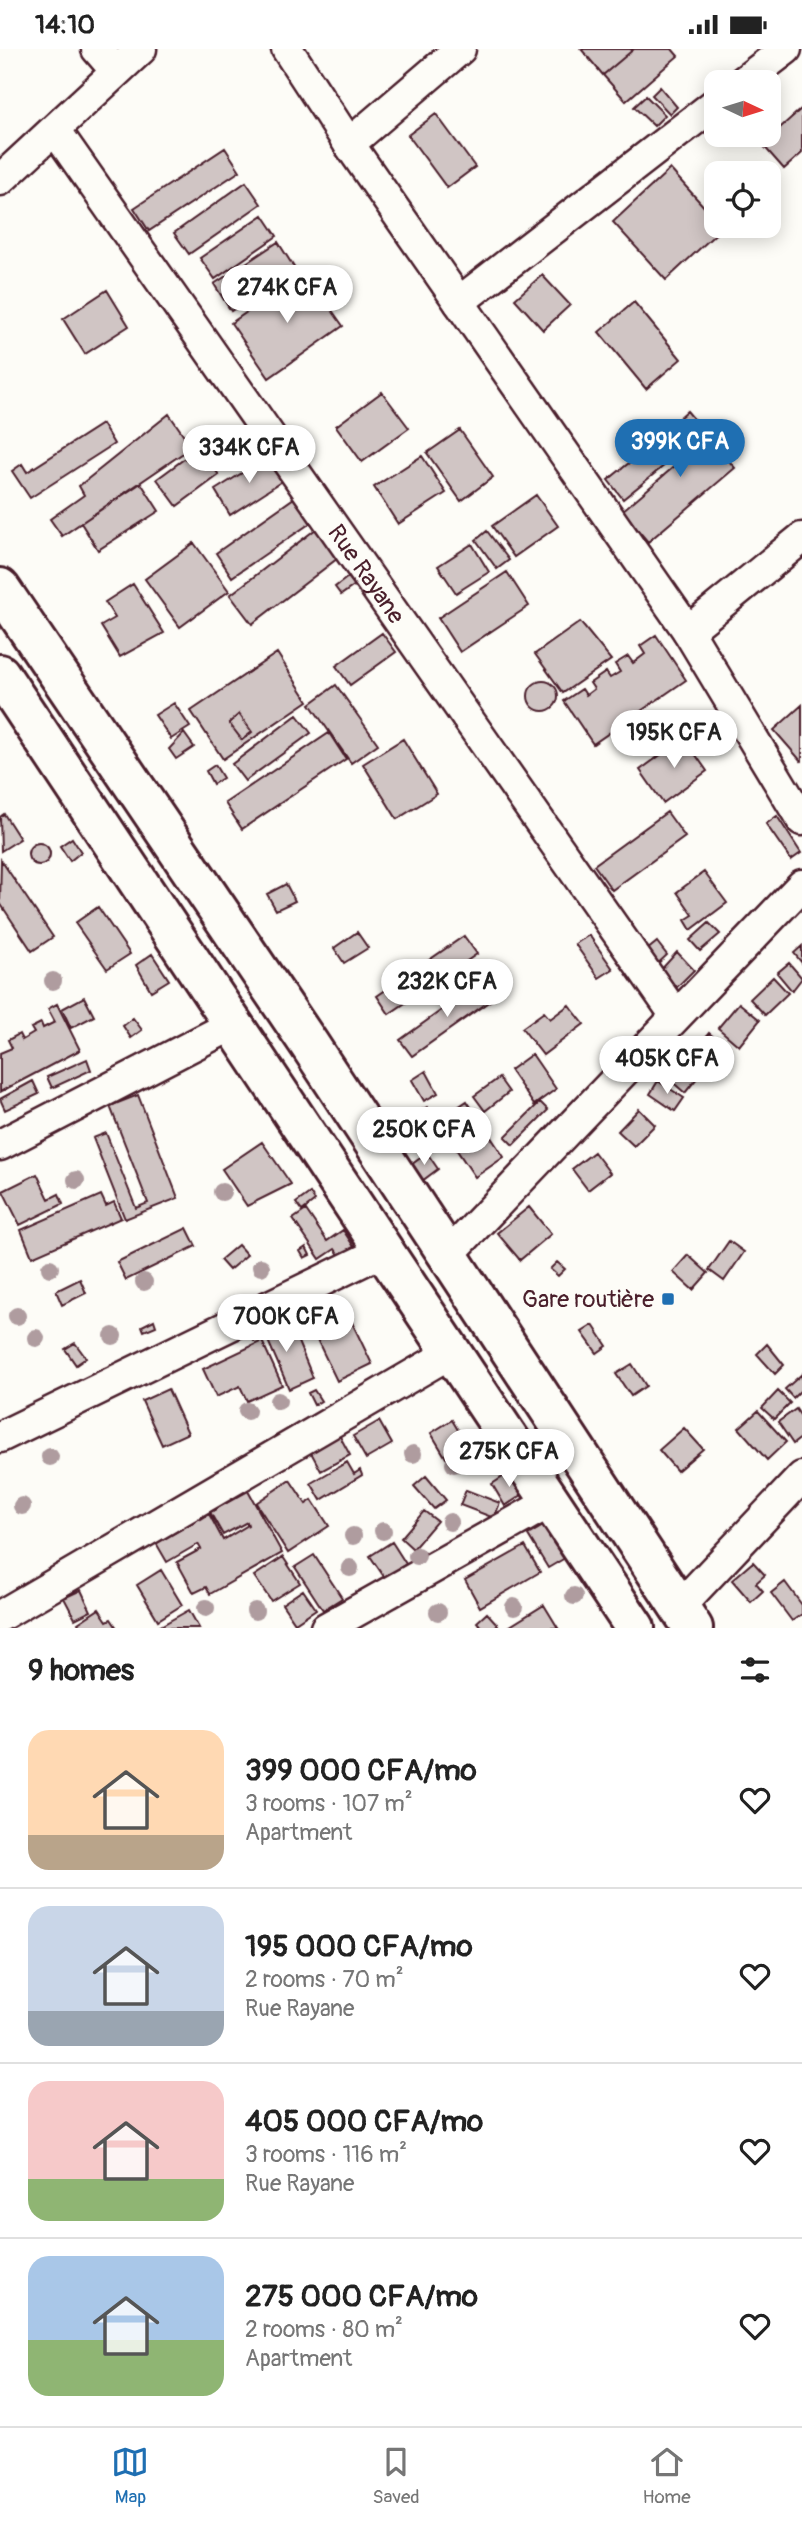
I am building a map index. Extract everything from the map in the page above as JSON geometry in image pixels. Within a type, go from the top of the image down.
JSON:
[{"type":"main road","points":[[0,588],[449,1254],[686,1618]]},
{"type":"main road","points":[[0,674],[635,1628]]},
{"type":"street","points":[[0,180],[56,131],[106,60],[141,49]]},
{"type":"street","points":[[287,49],[348,144],[688,631],[802,820]]},
{"type":"street","points":[[348,144],[460,49]]},
{"type":"street","points":[[759,70],[786,49]]},
{"type":"street","points":[[459,302],[704,112]]},
{"type":"street","name":"Rue Rayane","points":[[56,131],[676,1016]]},
{"type":"street","points":[[688,631],[802,538]]},
{"type":"street","points":[[449,1254],[802,885]]},
{"type":"street","points":[[2,1140],[232,1025]]},
{"type":"street","points":[[0,1437],[383,1251]]},
{"type":"street","points":[[0,1616],[452,1352]]},
{"type":"street","points":[[686,1618],[802,1477]]},
{"type":"street","points":[[326,1628],[552,1501]]},
{"type":"building","points":[[581,49],[634,49],[603,75]]},
{"type":"building","points":[[634,49],[672,49],[678,56],[626,101],[603,75]]},
{"type":"building","points":[[660,87],[677,107],[670,114],[652,95]]},
{"type":"building","points":[[646,96],[665,115],[654,126],[634,107]]},
{"type":"building","points":[[802,108],[802,153],[784,169],[781,161],[777,161],[765,147],[781,147],[781,127]]},
{"type":"building","points":[[436,114],[475,167],[447,188],[408,135]]},
{"type":"building","points":[[225,148],[240,171],[149,231],[134,208]]},
{"type":"building","points":[[670,169],[704,207],[704,238],[711,238],[666,280],[613,222]]},
{"type":"building","points":[[246,182],[261,204],[189,254],[174,233]]},
{"type":"building","points":[[263,215],[277,236],[215,279],[200,258]]},
{"type":"building","points":[[278,242],[295,269],[231,311],[214,284]]},
{"type":"building","points":[[305,272],[343,326],[269,378],[231,323]]},
{"type":"building","points":[[542,275],[570,305],[543,330],[515,299]]},
{"type":"building","points":[[107,290],[129,326],[85,354],[63,319]]},
{"type":"building","points":[[634,302],[681,359],[646,389],[599,332]]},
{"type":"building","points":[[382,392],[409,428],[362,462],[336,426]]},
{"type":"building","points":[[687,411],[735,468],[648,542],[622,511],[684,458],[663,432]]},
{"type":"building","points":[[169,414],[192,447],[62,536],[50,519],[84,495],[79,486]]},
{"type":"building","points":[[102,424],[114,444],[30,498],[12,471],[22,464],[27,472]]},
{"type":"building","points":[[460,430],[493,477],[461,501],[427,453]]},
{"type":"building","points":[[661,437],[676,456],[623,499],[608,480]]},
{"type":"building","points":[[199,448],[219,475],[177,506],[157,479]]},
{"type":"building","points":[[269,456],[284,480],[230,515],[215,490]]},
{"type":"building","points":[[422,456],[446,493],[398,524],[374,487]]},
{"type":"building","points":[[141,483],[159,511],[98,550],[81,523]]},
{"type":"building","points":[[536,495],[558,526],[514,557],[492,526]]},
{"type":"building","points":[[294,498],[312,522],[232,577],[216,553]]},
{"type":"building","points":[[316,529],[338,558],[252,624],[230,595]]},
{"type":"building","points":[[487,531],[509,560],[497,569],[476,540]]},
{"type":"building","points":[[194,543],[229,591],[180,627],[145,579]]},
{"type":"building","points":[[472,544],[489,572],[456,593],[438,566]]},
{"type":"building","points":[[507,572],[529,606],[460,652],[438,618]]},
{"type":"building","points":[[348,577],[355,585],[341,595],[335,587]]},
{"type":"building","points":[[133,584],[164,633],[120,657],[101,626],[115,618],[105,602]]},
{"type":"building","points":[[580,622],[611,660],[563,693],[535,654]]},
{"type":"building","points":[[382,633],[396,652],[350,685],[336,666]]},
{"type":"building","points":[[656,635],[686,680],[593,744],[564,701],[582,689],[586,695],[594,689],[590,683],[606,672],[610,678],[620,672],[615,664],[628,656],[633,663],[645,654],[640,646]]},
{"type":"building","points":[[277,653],[308,701],[223,759],[191,711]]},
{"type":"building","points":[[543,681],[553,686],[558,696],[553,706],[543,711],[533,706],[528,696],[533,686]]},
{"type":"building","points":[[336,685],[378,744],[351,763],[310,704]]},
{"type":"building","points":[[174,703],[190,727],[171,739],[155,715]]},
{"type":"building","points":[[802,705],[802,760],[801,761],[774,730]]},
{"type":"building","points":[[239,714],[252,732],[242,740],[229,723]]},
{"type":"building","points":[[297,715],[311,733],[245,781],[232,764]]},
{"type":"building","points":[[184,733],[194,747],[176,759],[169,749]]},
{"type":"building","points":[[329,733],[346,759],[242,829],[225,803]]},
{"type":"building","points":[[684,738],[707,771],[663,803],[640,770]]},
{"type":"building","points":[[403,739],[437,794],[397,819],[363,764]]},
{"type":"building","points":[[215,765],[223,778],[213,784],[206,771]]},
{"type":"building","points":[[667,812],[685,837],[612,890],[594,865]]},
{"type":"building","points":[[4,814],[20,839],[1,851],[0,817]]},
{"type":"building","points":[[777,816],[801,853],[791,860],[766,824]]},
{"type":"building","points":[[72,838],[81,852],[70,861],[60,846]]},
{"type":"building","points":[[39,843],[49,850],[50,854],[43,864],[39,865],[29,858],[28,854],[35,844]]},
{"type":"building","points":[[1,860],[53,937],[32,951],[0,903]]},
{"type":"building","points":[[704,872],[727,903],[691,930],[685,920],[693,915],[677,892]]},
{"type":"building","points":[[286,884],[295,901],[276,910],[267,894]]},
{"type":"building","points":[[98,907],[130,954],[107,969],[75,923]]},
{"type":"building","points":[[709,923],[720,934],[700,951],[690,940]]},
{"type":"building","points":[[357,932],[368,948],[344,963],[334,948]]},
{"type":"building","points":[[589,935],[613,969],[599,978],[575,944]]},
{"type":"building","points":[[464,936],[477,954],[389,1014],[377,996]]},
{"type":"building","points":[[657,942],[667,955],[654,967],[642,954]]},
{"type":"building","points":[[802,946],[802,963],[794,953]]},
{"type":"building","points":[[677,952],[694,970],[674,990],[658,973]]},
{"type":"building","points":[[152,954],[169,980],[151,991],[136,965]]},
{"type":"building","points":[[789,963],[802,978],[792,991],[777,973]]},
{"type":"building","points":[[773,977],[788,993],[765,1015],[750,999]]},
{"type":"building","points":[[482,981],[494,998],[412,1056],[400,1040]]},
{"type":"building","points":[[84,997],[94,1016],[71,1028],[62,1009]]},
{"type":"building","points":[[739,1003],[760,1020],[739,1046],[718,1028]]},
{"type":"building","points":[[57,1004],[80,1050],[0,1092],[0,1053],[12,1048],[8,1040],[19,1034],[22,1040],[34,1033],[31,1028],[41,1023],[43,1028],[55,1022],[48,1009]]},
{"type":"building","points":[[569,1005],[584,1024],[543,1055],[522,1028],[544,1012],[550,1019]]},
{"type":"building","points":[[133,1018],[142,1030],[131,1038],[123,1026]]},
{"type":"building","points":[[709,1033],[728,1049],[713,1065],[695,1050]]},
{"type":"building","points":[[532,1054],[556,1089],[534,1105],[510,1070]]},
{"type":"building","points":[[690,1054],[706,1067],[685,1093],[669,1079]]},
{"type":"building","points":[[87,1059],[91,1070],[52,1088],[47,1077]]},
{"type":"building","points":[[426,1071],[438,1093],[424,1101],[412,1080]]},
{"type":"building","points":[[499,1078],[509,1092],[485,1111],[474,1096]]},
{"type":"building","points":[[33,1081],[39,1094],[5,1110],[0,1099]]},
{"type":"building","points":[[658,1081],[684,1098],[675,1111],[650,1094]]},
{"type":"building","points":[[138,1095],[178,1198],[125,1219],[93,1138],[106,1133],[136,1208],[148,1203],[110,1106]]},
{"type":"building","points":[[467,1101],[504,1157],[475,1177],[440,1125],[455,1115],[452,1111]]},
{"type":"building","points":[[540,1102],[548,1110],[513,1145],[505,1137]]},
{"type":"building","points":[[427,1107],[437,1123],[424,1131],[415,1114]]},
{"type":"building","points":[[639,1109],[655,1125],[634,1146],[618,1131]]},
{"type":"building","points":[[262,1142],[291,1184],[247,1206],[222,1169]]},
{"type":"building","points":[[594,1152],[610,1173],[588,1190],[572,1169]]},
{"type":"building","points":[[427,1153],[438,1169],[422,1181],[411,1165]]},
{"type":"building","points":[[37,1174],[49,1199],[59,1194],[63,1204],[20,1225],[3,1191]]},
{"type":"building","points":[[310,1193],[315,1201],[302,1211],[296,1203]]},
{"type":"building","points":[[101,1195],[106,1206],[114,1202],[121,1218],[32,1257],[21,1230]]},
{"type":"building","points":[[529,1207],[551,1234],[520,1260],[497,1233]]},
{"type":"building","points":[[306,1210],[327,1241],[343,1230],[356,1250],[342,1259],[335,1249],[320,1259],[293,1219]]},
{"type":"building","points":[[187,1228],[196,1246],[126,1280],[117,1262]]},
{"type":"building","points":[[729,1241],[744,1252],[724,1281],[709,1270]]},
{"type":"building","points":[[238,1245],[247,1255],[229,1270],[220,1260]]},
{"type":"building","points":[[306,1247],[310,1255],[304,1258],[300,1251]]},
{"type":"building","points":[[688,1255],[708,1273],[693,1290],[673,1272]]},
{"type":"building","points":[[557,1262],[565,1269],[558,1276],[550,1269]]},
{"type":"building","points":[[80,1279],[86,1293],[62,1305],[56,1291]]},
{"type":"building","points":[[345,1308],[372,1364],[337,1381],[310,1325]]},
{"type":"building","points":[[154,1320],[156,1326],[144,1331],[142,1326]]},
{"type":"building","points":[[262,1322],[268,1335],[291,1325],[313,1378],[289,1389],[266,1336],[254,1341],[249,1328]]},
{"type":"building","points":[[593,1325],[607,1346],[597,1353],[582,1332]]},
{"type":"building","points":[[262,1341],[282,1385],[247,1401],[240,1386],[216,1397],[203,1369]]},
{"type":"building","points":[[75,1343],[86,1358],[76,1365],[65,1349]]},
{"type":"building","points":[[767,1344],[784,1365],[775,1374],[757,1354]]},
{"type":"building","points":[[632,1364],[646,1386],[631,1396],[616,1374]]},
{"type":"building","points":[[802,1374],[802,1389],[793,1398],[785,1389]]},
{"type":"building","points":[[168,1389],[188,1433],[162,1445],[142,1401]]},
{"type":"building","points":[[314,1390],[321,1401],[314,1405],[308,1393]]},
{"type":"building","points":[[778,1391],[790,1403],[774,1419],[762,1408]]},
{"type":"building","points":[[796,1409],[802,1418],[802,1437],[793,1444],[778,1422]]},
{"type":"building","points":[[758,1411],[786,1442],[767,1460],[739,1428]]},
{"type":"building","points":[[452,1420],[467,1445],[446,1458],[431,1433]]},
{"type":"building","points":[[379,1421],[392,1444],[366,1459],[353,1436]]},
{"type":"building","points":[[684,1428],[703,1449],[677,1471],[659,1450]]},
{"type":"building","points":[[337,1431],[350,1455],[321,1471],[308,1447]]},
{"type":"building","points":[[347,1462],[354,1474],[360,1470],[362,1475],[321,1500],[311,1483]]},
{"type":"building","points":[[512,1471],[525,1493],[505,1506],[492,1484]]},
{"type":"building","points":[[426,1476],[446,1500],[434,1509],[414,1486]]},
{"type":"building","points":[[290,1480],[306,1504],[312,1500],[329,1526],[288,1553],[256,1503]]},
{"type":"building","points":[[466,1490],[500,1503],[494,1518],[460,1505]]},
{"type":"building","points":[[248,1491],[282,1553],[210,1594],[206,1587],[194,1593],[177,1562],[201,1549],[198,1544],[167,1562],[156,1543],[183,1528],[178,1519],[195,1509],[201,1519],[209,1514],[223,1540],[248,1525],[247,1522],[223,1535],[210,1512]]},
{"type":"building","points":[[424,1511],[437,1521],[413,1549],[401,1538]]},
{"type":"building","points":[[545,1525],[565,1558],[548,1568],[528,1535]]},
{"type":"building","points":[[392,1542],[406,1564],[385,1578],[370,1556]]},
{"type":"building","points":[[525,1546],[540,1572],[480,1607],[465,1580]]},
{"type":"building","points":[[314,1555],[342,1598],[323,1610],[295,1567]]},
{"type":"building","points":[[283,1557],[300,1583],[271,1601],[254,1576]]},
{"type":"building","points":[[753,1562],[765,1575],[756,1583],[763,1591],[751,1602],[732,1580]]},
{"type":"building","points":[[161,1570],[182,1605],[158,1620],[137,1585]]},
{"type":"building","points":[[785,1582],[802,1605],[802,1614],[792,1621],[771,1593]]},
{"type":"building","points":[[81,1590],[91,1611],[75,1619],[64,1598]]},
{"type":"building","points":[[303,1590],[316,1609],[295,1623],[282,1604]]},
{"type":"building","points":[[544,1605],[558,1628],[507,1628]]},
{"type":"building","points":[[99,1609],[107,1621],[111,1619],[117,1628],[81,1628],[78,1623]]},
{"type":"building","points":[[189,1610],[199,1628],[157,1628]]},
{"type":"building","points":[[487,1613],[498,1625],[495,1628],[482,1628],[477,1622]]},
{"type":"place","name":"Gare routière","points":[[668,1299]]}]
